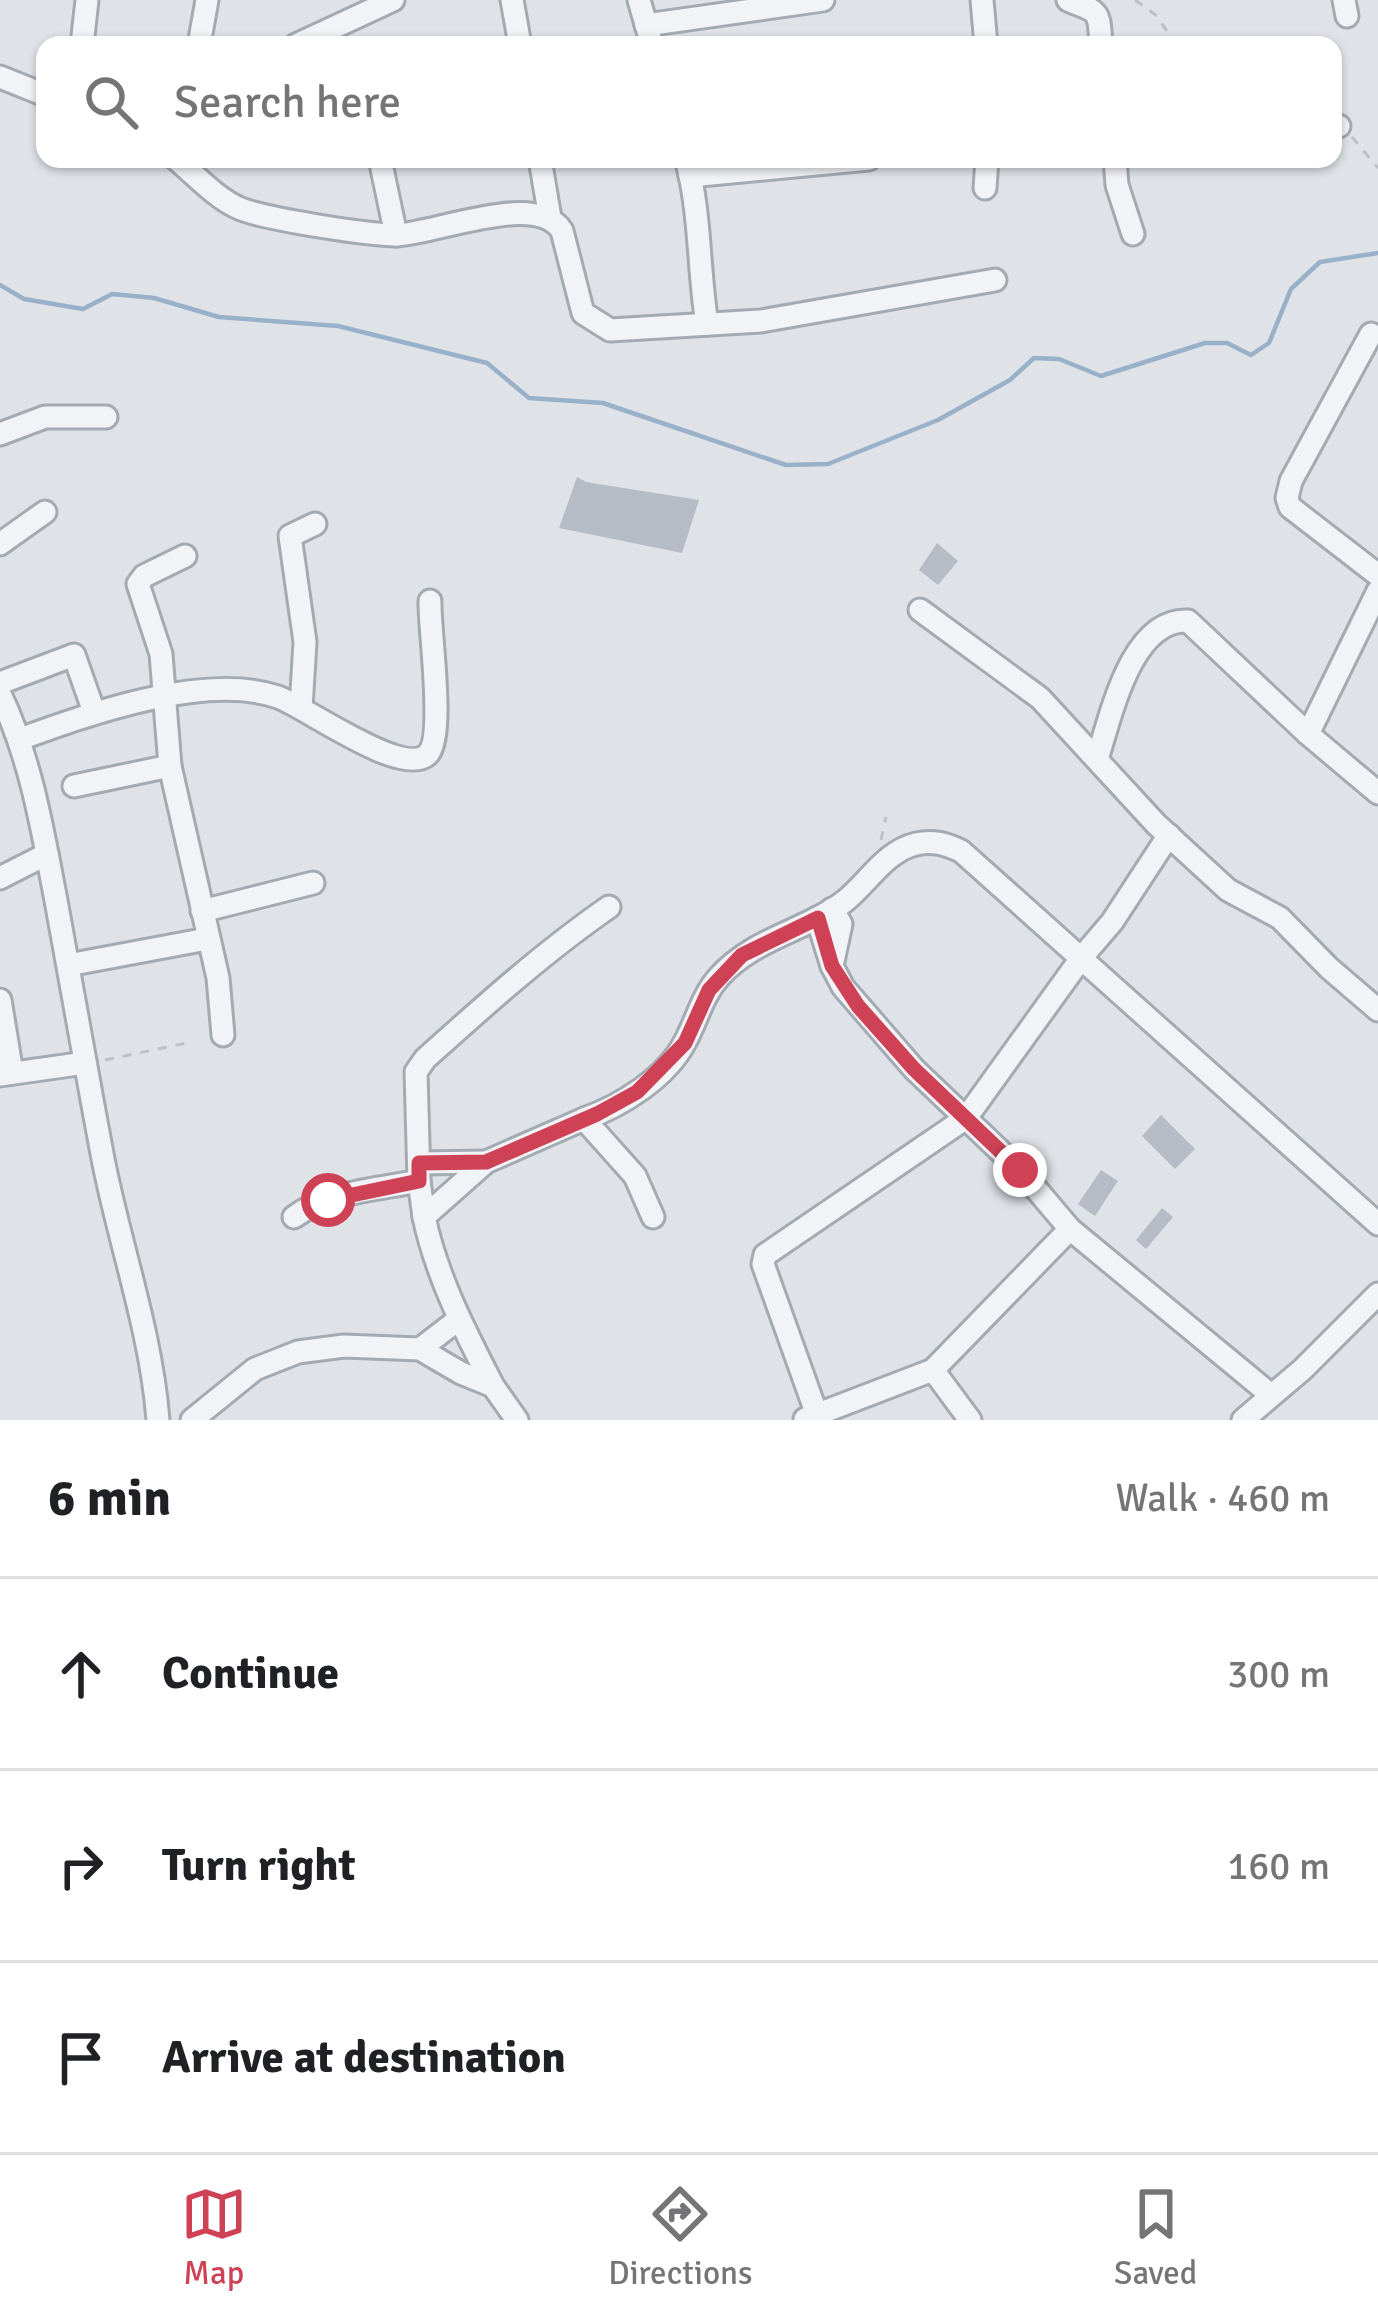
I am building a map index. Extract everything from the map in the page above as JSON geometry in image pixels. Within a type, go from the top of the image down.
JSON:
[{"type":"street","points":[[83,36],[87,0]]},
{"type":"street","points":[[201,36],[207,0]]},
{"type":"street","points":[[313,36],[393,0]]},
{"type":"street","points":[[512,0],[518,36]]},
{"type":"street","points":[[639,0],[649,35],[759,6],[823,0]]},
{"type":"street","points":[[982,0],[985,36]]},
{"type":"street","points":[[1068,0],[1089,4],[1099,36]]},
{"type":"street","points":[[0,77],[36,91]]},
{"type":"street","points":[[187,168],[238,208],[396,235],[507,215],[542,214],[562,231],[578,302],[590,321],[610,329],[760,321],[995,280]]},
{"type":"street","points":[[382,168],[396,235]]},
{"type":"street","points":[[542,168],[550,218]]},
{"type":"street","points":[[688,168],[706,324]]},
{"type":"street","points":[[985,188],[986,168]]},
{"type":"street","points":[[1116,168],[1133,234]]},
{"type":"street","points":[[1371,334],[1291,481],[1287,497],[1290,507],[1378,575]]},
{"type":"street","points":[[0,434],[45,416],[106,418]]},
{"type":"street","points":[[0,544],[45,512]]},
{"type":"street","points":[[301,708],[305,642],[290,536],[315,524]]},
{"type":"street","points":[[185,556],[139,581],[161,654],[170,766],[218,978],[224,1035]]},
{"type":"street","points":[[1308,734],[1378,591]]},
{"type":"street","points":[[20,739],[94,712],[165,695],[241,692],[274,696],[387,755],[417,759],[427,755],[436,724],[430,602]]},
{"type":"street","points":[[920,610],[1040,698],[1076,741],[1228,890],[1280,918],[1328,968],[1376,1003]]},
{"type":"street","points":[[1097,759],[1119,689],[1144,639],[1177,620],[1188,621],[1378,793]]},
{"type":"street","points":[[0,682],[74,655],[94,712]]},
{"type":"street","points":[[0,694],[20,739],[47,854],[113,1212],[149,1352],[158,1420]]},
{"type":"street","points":[[74,786],[170,766]]},
{"type":"street","points":[[1070,1229],[933,1370],[810,1416],[765,1255],[966,1118],[1112,922],[1169,835]]},
{"type":"street","points":[[294,1217],[308,1207],[419,1172],[486,1162],[637,1092],[674,1057],[709,990],[742,955],[825,914],[899,851],[915,844],[946,844],[961,851],[1082,957],[1378,1223]]},
{"type":"street","points":[[0,878],[47,854]]},
{"type":"street","points":[[202,911],[313,884]]},
{"type":"street","points":[[517,1420],[493,1386],[432,1255],[419,1172],[416,1072],[424,1059],[520,980],[552,946],[609,907]]},
{"type":"street","points":[[825,914],[832,966],[858,1006],[1020,1170],[1070,1229],[1271,1395]]},
{"type":"street","points":[[68,965],[207,939]]},
{"type":"street","points":[[0,1000],[6,1074],[85,1063]]},
{"type":"street","points":[[584,1119],[635,1176],[653,1217]]},
{"type":"street","points":[[424,1217],[486,1162]]},
{"type":"street","points":[[1243,1420],[1378,1294]]},
{"type":"street","points":[[420,1349],[459,1319]]},
{"type":"street","points":[[192,1420],[254,1369],[298,1352],[344,1346],[420,1349],[493,1386]]},
{"type":"street","points":[[933,1370],[970,1420]]},
{"type":"path","points":[[1136,0],[1157,16],[1170,36]]},
{"type":"path","points":[[1342,132],[1378,168]]},
{"type":"path","points":[[85,1063],[187,1043]]},
{"type":"building","points":[[577,477],[699,500],[682,553],[559,528]]},
{"type":"building","points":[[937,543],[958,561],[938,585],[919,570]]},
{"type":"building","points":[[1161,1115],[1195,1149],[1175,1169],[1142,1136]]},
{"type":"building","points":[[1101,1170],[1118,1181],[1095,1216],[1078,1204]]},
{"type":"building","points":[[1162,1208],[1173,1217],[1146,1249],[1136,1240]]},
{"type":"waterway","points":[[0,285],[24,299],[83,309],[112,294],[154,298],[219,317],[338,326],[487,363],[529,398],[603,403],[786,465],[828,464],[938,420],[1010,380],[1034,358],[1059,359],[1101,376],[1205,343],[1227,343],[1251,355],[1269,343],[1291,289],[1320,262],[1378,253]]},
{"type":"route","points":[[328,1200],[419,1181],[419,1163],[486,1162],[614,1106],[637,1092],[674,1057],[719,976],[742,955],[818,918],[832,966],[858,1006],[914,1069],[1020,1170]]}]
